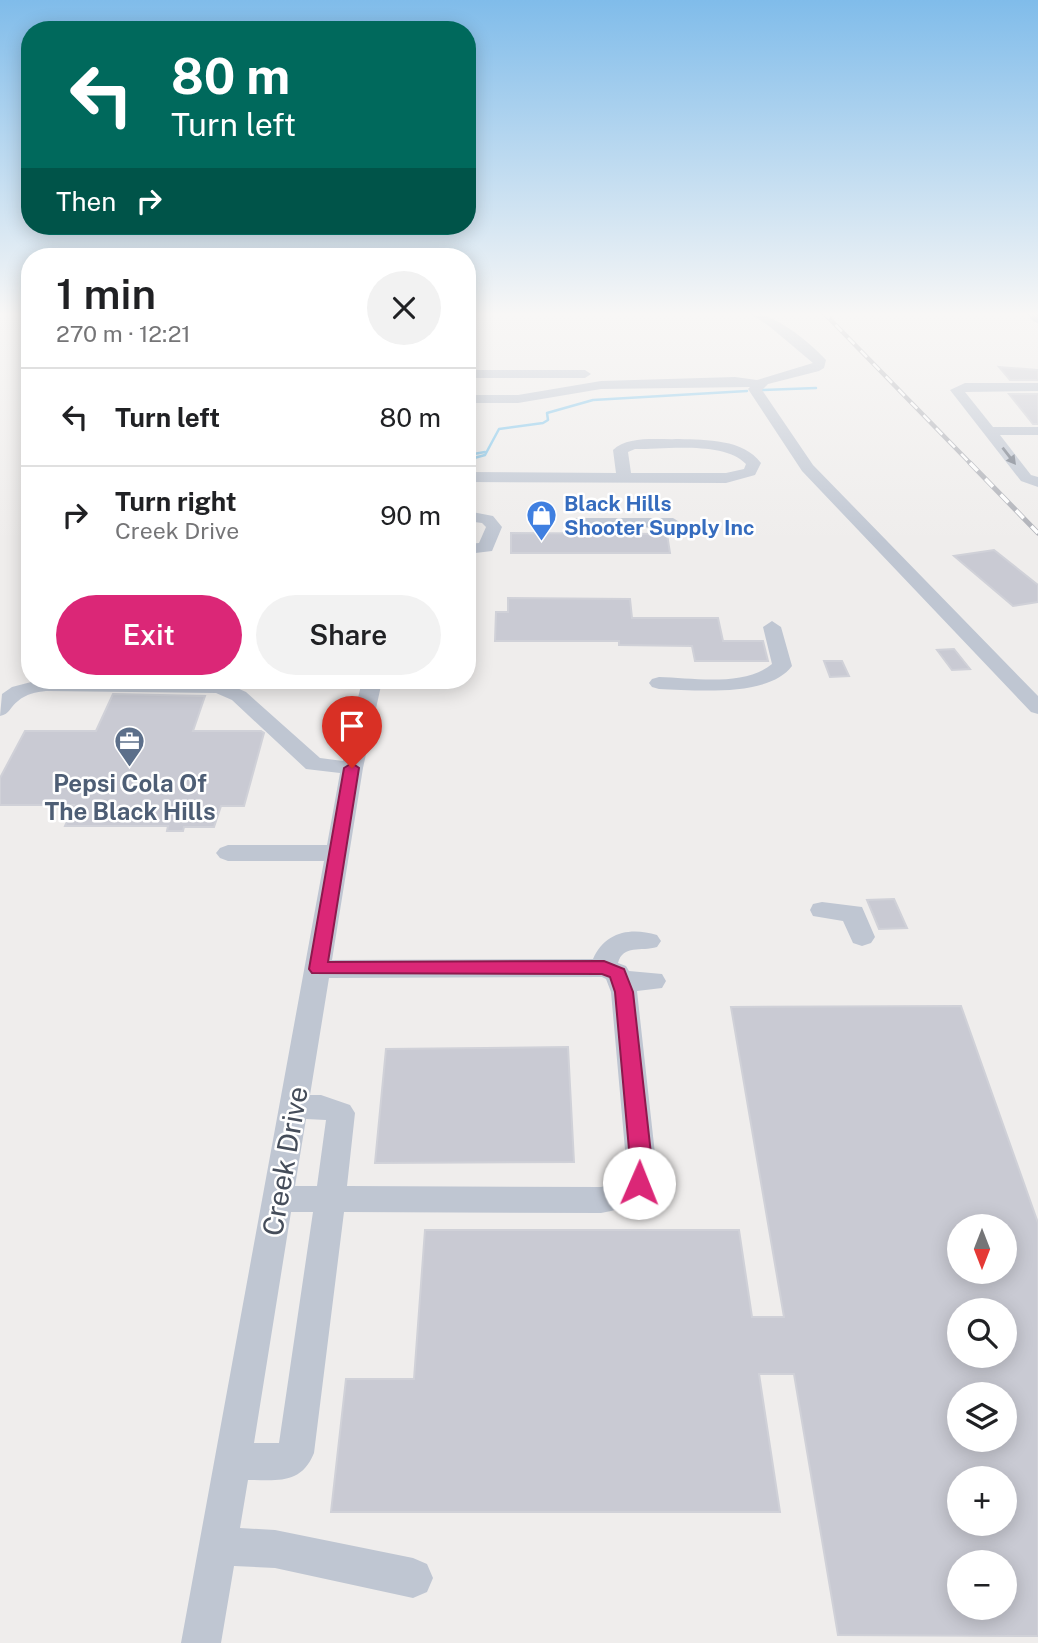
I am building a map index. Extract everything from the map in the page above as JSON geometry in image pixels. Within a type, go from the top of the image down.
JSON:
[{"type":"street","points":[[476,399],[509,400],[573,389]]},
{"type":"street","points":[[755,389],[807,468],[1038,708]]},
{"type":"street","points":[[958,389],[1026,478],[1038,482]]},
{"type":"street","points":[[989,431],[1038,431]]},
{"type":"street","points":[[476,477],[624,478],[734,478],[750,472],[754,463],[741,451],[725,447],[632,445],[620,450],[624,478]]},
{"type":"street","points":[[476,517],[500,523],[486,547],[476,548]]},
{"type":"street","points":[[572,523],[673,523]]},
{"type":"street","points":[[659,683],[749,681],[772,676],[782,666],[772,627]]},
{"type":"street","points":[[0,710],[10,695],[24,689]]},
{"type":"street","points":[[223,689],[239,696],[314,764],[352,768]]},
{"type":"street","name":"Creek Drive","points":[[201,1643],[352,768],[370,689]]},
{"type":"street","points":[[228,853],[338,853]]},
{"type":"street","points":[[822,910],[853,913],[862,937]]},
{"type":"street","points":[[278,1199],[601,1200],[629,1192],[639,1183],[642,1172],[613,975],[606,955],[613,945],[624,941],[648,941]]},
{"type":"street","points":[[318,969],[613,975],[653,981]]},
{"type":"street","points":[[232,1462],[287,1461],[296,1453],[341,1120],[340,1112],[321,1107],[294,1107]]},
{"type":"street","points":[[218,1546],[275,1549],[413,1578]]},
{"type":"building","points":[[1009,394],[1038,394],[1038,424],[1033,424]]},
{"type":"building","points":[[511,533],[667,534],[670,553],[511,553]]},
{"type":"building","points":[[994,550],[1038,585],[1038,602],[1013,606],[954,556]]},
{"type":"building","points":[[508,598],[630,599],[632,618],[718,618],[723,641],[763,641],[768,661],[695,661],[692,646],[619,645],[619,641],[495,641],[496,612],[508,612]]},
{"type":"building","points":[[954,649],[970,669],[952,670],[937,650]]},
{"type":"building","points":[[824,661],[842,661],[849,676],[830,677]]},
{"type":"building","points":[[113,694],[205,696],[193,731],[264,733],[244,806],[221,806],[214,827],[184,827],[183,831],[167,831],[168,826],[65,826],[74,805],[0,805],[0,778],[25,731],[96,731]]},
{"type":"building","points":[[894,899],[907,928],[879,929],[867,900]]},
{"type":"building","points":[[961,1006],[1038,1223],[1038,1636],[838,1635],[794,1374],[759,1374],[780,1512],[331,1512],[346,1379],[414,1379],[425,1230],[739,1230],[752,1317],[784,1317],[731,1007]]},
{"type":"building","points":[[568,1047],[574,1162],[375,1163],[386,1049]]},
{"type":"waterway","points":[[763,390],[798,389]]},
{"type":"waterway","points":[[476,458],[485,455],[499,429],[543,423],[548,420],[547,413],[593,400],[747,391]]},
{"type":"waterway","points":[[476,454],[485,452]]},
{"type":"railway","points":[[898,389],[972,465]]},
{"type":"railway","points":[[970,463],[1038,533]]},
{"type":"place","name":"Black Hills Shooter Supply Inc","points":[[541,543]]},
{"type":"place","name":"Pepsi Cola Of The Black Hills","points":[[130,769]]},
{"type":"route","points":[[352,768],[318,969],[604,968],[618,973],[624,992],[642,1172],[639,1183]]}]
